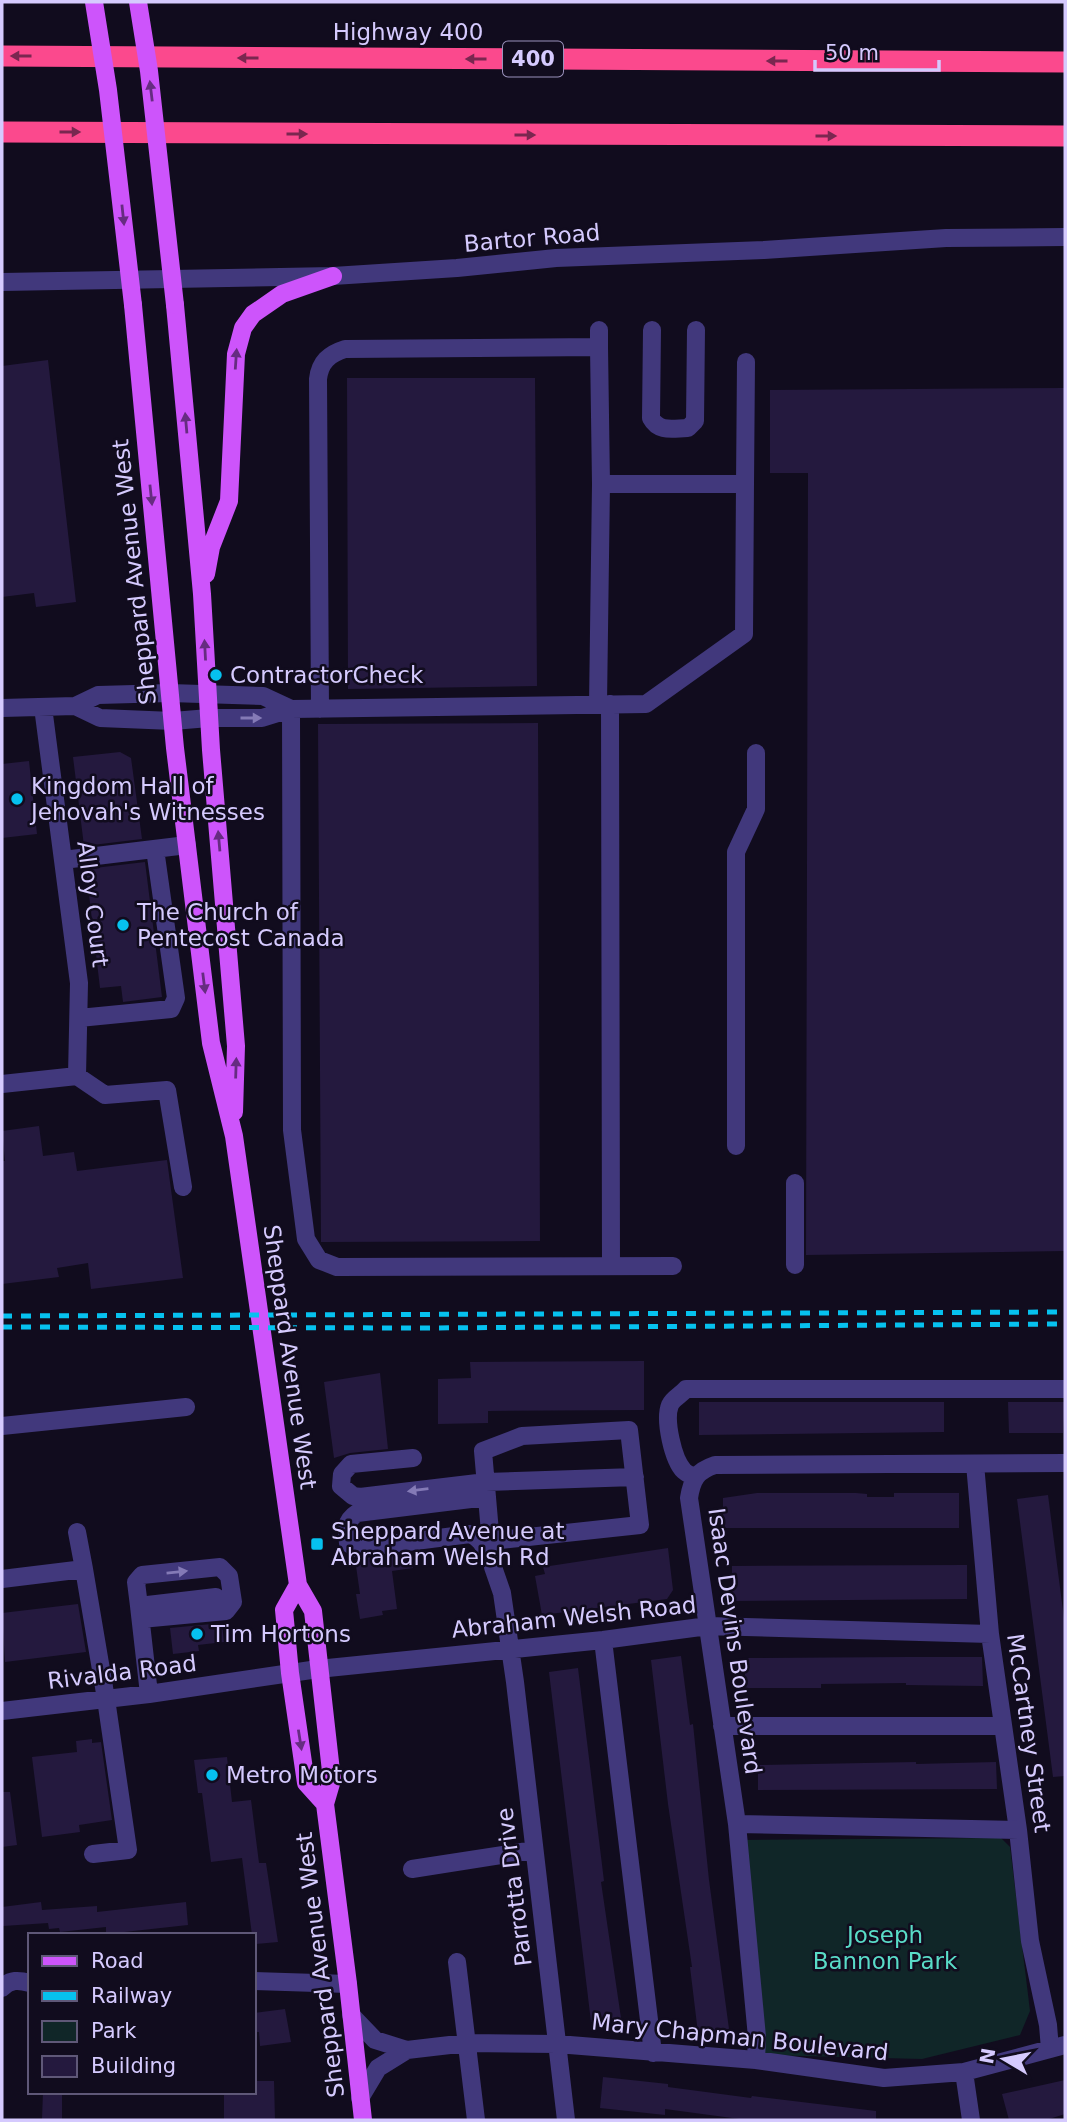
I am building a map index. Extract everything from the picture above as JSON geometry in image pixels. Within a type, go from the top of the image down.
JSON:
[{"type":"highway","name":"Highway 400","points":[[2,56],[1065,62]]},
{"type":"highway","points":[[2,132],[1065,136]]},
{"type":"main road","name":"Sheppard Avenue West","points":[[94,2],[117,165],[173,721],[212,1043],[234,1136],[298,1585],[313,1611],[332,1780],[325,1804],[363,2120]]},
{"type":"main road","name":"Sheppard Avenue West","points":[[138,2],[149,71],[175,305],[202,594],[207,694],[236,1046],[234,1136]]},
{"type":"main road","points":[[202,594],[211,547],[225,517],[229,501],[236,354],[243,328],[253,314],[282,294],[333,276]]},
{"type":"main road","name":"Sheppard Avenue West","points":[[298,1585],[284,1610],[290,1673],[306,1783],[325,1804]]},
{"type":"street","name":"Bartor Road","points":[[2,282],[333,276],[556,258],[764,250],[946,238],[1065,237]]},
{"type":"street","points":[[652,330],[651,418],[660,429],[688,428],[695,421],[696,330]]},
{"type":"street","points":[[320,709],[318,379],[324,361],[333,353],[345,349],[599,339],[611,1266]]},
{"type":"street","points":[[75,706],[100,718],[173,721],[262,718],[291,709],[646,704],[744,634],[746,362]]},
{"type":"street","points":[[601,484],[744,484]]},
{"type":"street","points":[[2,708],[75,706],[98,695],[170,693],[263,696],[291,709]]},
{"type":"street","name":"Alloy Court","points":[[43,708],[79,983],[77,1076]]},
{"type":"street","points":[[291,709],[292,1130],[304,1229],[314,1254],[323,1262],[337,1267],[673,1266]]},
{"type":"street","points":[[736,1146],[736,852],[755,809],[755,753]]},
{"type":"street","points":[[63,860],[187,845]]},
{"type":"street","points":[[79,1021],[171,1009],[176,998],[155,849]]},
{"type":"street","points":[[2,1082],[77,1076],[105,1095],[167,1090],[183,1187]]},
{"type":"street","points":[[795,1183],[795,1265]]},
{"type":"street","points":[[694,1477],[684,1471],[677,1459],[668,1431],[669,1406],[674,1398],[686,1389],[1065,1389]]},
{"type":"street","points":[[2,1426],[186,1407]]},
{"type":"street","points":[[491,1541],[640,1525],[629,1430],[522,1436],[483,1451],[493,1567]]},
{"type":"street","points":[[414,1458],[351,1464],[342,1474],[341,1486],[346,1493],[360,1497],[635,1477]]},
{"type":"street","name":"Isaac Devins Boulevard","points":[[756,2060],[757,2038],[737,1825],[689,1498],[694,1477],[702,1469],[715,1465],[1065,1463]]},
{"type":"street","name":"McCartney Street","points":[[975,1464],[990,1634],[1018,1830],[1030,1941],[1048,2025],[1058,2047]]},
{"type":"street","points":[[486,1489],[357,1513],[348,1521],[346,1527],[348,1543],[362,1547],[470,1534],[483,1544],[493,1567]]},
{"type":"street","points":[[77,1532],[107,1699],[128,1850],[93,1854]]},
{"type":"street","points":[[140,1613],[226,1611],[233,1602],[229,1576],[220,1567],[142,1575],[136,1582],[149,1694]]},
{"type":"street","name":"Parrotta Drive","points":[[493,1567],[502,1593],[510,1648],[566,2120]]},
{"type":"street","points":[[2,1579],[84,1569]]},
{"type":"street","points":[[140,1613],[216,1597]]},
{"type":"street","name":"Abraham Welsh Road","points":[[290,1673],[603,1640],[708,1626],[990,1634]]},
{"type":"street","points":[[603,1640],[653,2053]]},
{"type":"street","name":"Rivalda Road","points":[[2,1712],[290,1673]]},
{"type":"street","points":[[722,1726],[1003,1726]]},
{"type":"street","points":[[737,1825],[1018,1830]]},
{"type":"street","points":[[412,1869],[534,1850]]},
{"type":"street","points":[[457,1962],[476,2120]]},
{"type":"street","points":[[2,1988],[6,1983],[17,1980],[28,1983]]},
{"type":"street","points":[[256,1981],[348,1984]]},
{"type":"street","name":"Mary Chapman Boulevard","points":[[351,2015],[375,2040],[407,2050],[467,2043],[557,2044],[756,2060],[884,2078],[964,2072],[1058,2047]]},
{"type":"street","name":"Mary Chapman Boulevard","points":[[360,2098],[378,2068],[407,2050]]},
{"type":"street","points":[[964,2072],[971,2120]]},
{"type":"green space","name":"Joseph Bannon Park","points":[[1001,1838],[1010,1847],[1030,2011],[1020,2035],[922,2059],[763,2055],[740,1840]]},
{"type":"building","points":[[48,360],[76,602],[36,607],[34,593],[2,597],[2,366]]},
{"type":"building","points":[[347,378],[535,378],[537,686],[348,689]]},
{"type":"building","points":[[1065,388],[1065,1251],[806,1255],[808,473],[770,473],[770,390]]},
{"type":"building","points":[[538,723],[540,1241],[321,1242],[318,724]]},
{"type":"building","points":[[120,752],[131,758],[142,839],[84,846],[73,757]]},
{"type":"building","name":"Kingdom Hall of Jehovah's Witnesses","points":[[29,761],[37,834],[2,838],[2,764]]},
{"type":"building","name":"The Church of Pentecost Canada","points":[[145,862],[162,997],[123,1002],[121,986],[100,988],[86,869]]},
{"type":"building","points":[[39,1126],[43,1156],[74,1152],[77,1171],[167,1160],[183,1278],[91,1289],[88,1263],[57,1268],[59,1277],[2,1284],[2,1161],[5,1161],[2,1131]]},
{"type":"building","points":[[644,1361],[644,1410],[488,1411],[488,1423],[438,1424],[438,1379],[471,1378],[470,1362]]},
{"type":"building","points":[[380,1373],[388,1449],[350,1453],[334,1458],[324,1382]]},
{"type":"building","points":[[699,1402],[944,1402],[944,1432],[699,1435]]},
{"type":"building","points":[[1008,1402],[1065,1402],[1063,1433],[1009,1433]]},
{"type":"building","points":[[757,1493],[856,1493],[867,1494],[867,1497],[894,1497],[894,1493],[959,1493],[959,1528],[723,1528],[723,1498]]},
{"type":"building","points":[[1048,1495],[1065,1626],[1065,1776],[1053,1777],[1017,1499]]},
{"type":"building","points":[[668,1548],[673,1590],[667,1599],[542,1615],[535,1576],[545,1574],[543,1567]]},
{"type":"building","points":[[411,1553],[413,1568],[392,1571],[397,1609],[382,1611],[383,1615],[360,1619],[355,1559]]},
{"type":"building","points":[[967,1565],[967,1599],[732,1601],[732,1566]]},
{"type":"building","points":[[78,1604],[86,1652],[5,1662],[2,1613]]},
{"type":"building","name":"Tim Hortons","points":[[222,1623],[224,1642],[198,1645],[199,1651],[173,1654],[170,1628]]},
{"type":"building","points":[[681,1656],[690,1725],[693,1724],[709,1880],[729,2029],[698,2033],[692,1967],[668,1804],[651,1660]]},
{"type":"building","points":[[982,1657],[983,1686],[906,1683],[821,1684],[821,1688],[745,1688],[745,1658]]},
{"type":"building","points":[[578,1668],[604,1881],[601,1882],[621,2018],[591,2022],[549,1672]]},
{"type":"building","points":[[92,1739],[92,1743],[101,1742],[112,1820],[79,1825],[80,1832],[42,1837],[32,1757],[77,1752],[76,1741]]},
{"type":"building","points":[[227,1757],[232,1802],[251,1800],[259,1863],[266,1863],[278,1942],[256,1944],[256,1933],[252,1933],[242,1858],[211,1862],[202,1793],[198,1793],[194,1760]]},
{"type":"building","points":[[996,1762],[997,1789],[758,1790],[758,1765]]},
{"type":"building","points":[[2,1792],[10,1792],[17,1845],[2,1847]]},
{"type":"building","points":[[41,1902],[42,1910],[97,1906],[97,1912],[186,1902],[188,1925],[115,1933],[106,1933],[106,1927],[60,1932],[59,1928],[49,1929],[48,1923],[3,1926],[2,1907]]},
{"type":"building","points":[[285,2009],[291,2042],[260,2046],[259,2032],[256,2032],[256,2013]]},
{"type":"building","points":[[603,2077],[668,2084],[668,2087],[751,2098],[876,2111],[876,2120],[747,2120],[665,2109],[665,2115],[600,2108]]},
{"type":"building","points":[[1065,2080],[1065,2114],[1046,2120],[1009,2120],[1002,2094]]},
{"type":"building","points":[[256,2081],[274,2081],[275,2120],[224,2120],[224,2094],[256,2094]]},
{"type":"building","points":[[43,2094],[62,2094],[62,2119],[42,2119]]},
{"type":"railway","points":[[2,1316],[1065,1312]]},
{"type":"railway","points":[[2,1327],[424,1328],[1065,1324]]},
{"type":"place","name":"ContractorCheck","points":[[216,675]]},
{"type":"place","name":"Kingdom Hall of Jehovah's Witnesses","points":[[17,799]]},
{"type":"place","name":"The Church of Pentecost Canada","points":[[123,925]]},
{"type":"place","name":"Sheppard Avenue at Abraham Welsh Rd","points":[[317,1544]]},
{"type":"place","name":"Tim Hortons","points":[[197,1634]]},
{"type":"place","name":"Metro Motors","points":[[212,1775]]}]
